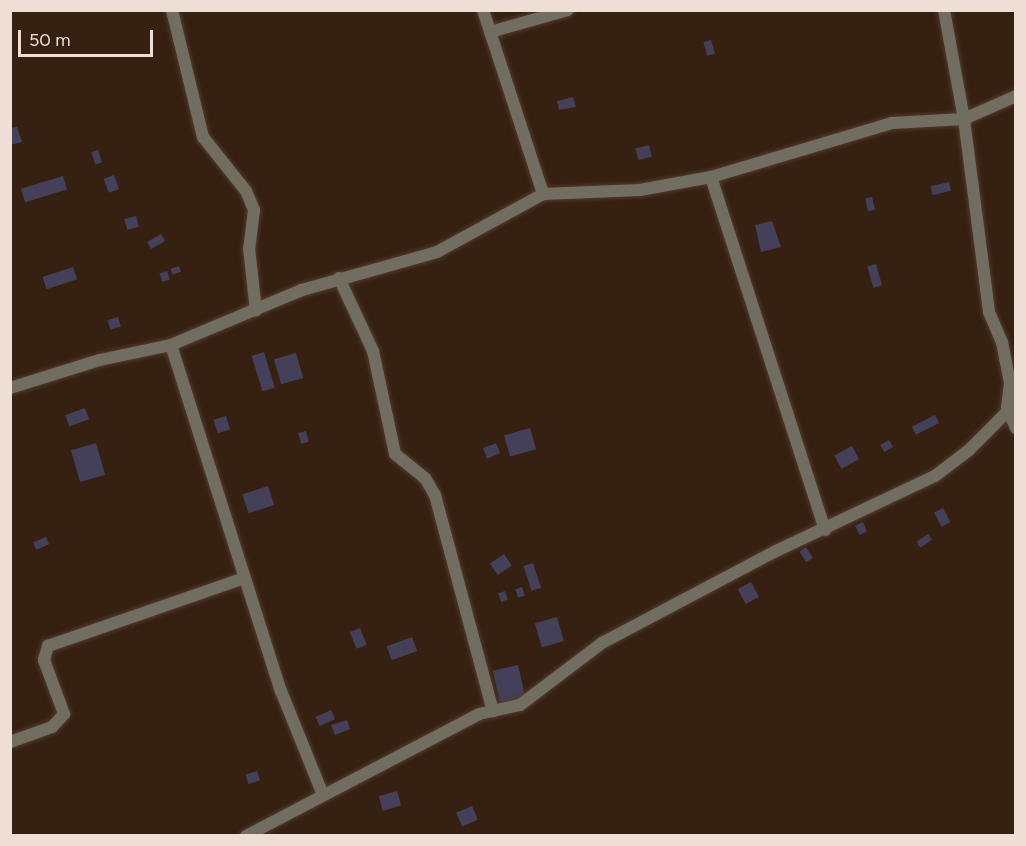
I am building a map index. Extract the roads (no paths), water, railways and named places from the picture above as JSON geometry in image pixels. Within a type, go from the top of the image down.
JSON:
[{"type":"street","points":[[172,10],[204,137],[246,191],[254,210],[249,248],[256,311]]},
{"type":"street","points":[[483,10],[543,194]]},
{"type":"street","points":[[490,32],[568,10]]},
{"type":"street","points":[[944,10],[964,119],[989,312],[1002,342],[1016,428]]},
{"type":"street","points":[[10,388],[100,360],[171,345],[339,278],[437,252],[543,194],[640,190],[711,177],[892,123],[964,119],[1016,96]]},
{"type":"street","points":[[711,177],[825,530]]},
{"type":"street","points":[[339,278],[373,351],[395,454],[425,478],[435,495],[493,711]]},
{"type":"street","points":[[171,345],[281,691],[323,795]]},
{"type":"street","points":[[246,836],[426,739],[493,711],[520,705],[534,696],[552,677],[602,643],[774,552],[825,530],[935,476],[969,450],[1011,405]]},
{"type":"street","points":[[10,742],[52,728],[64,714],[44,660],[48,646],[244,578]]}]
